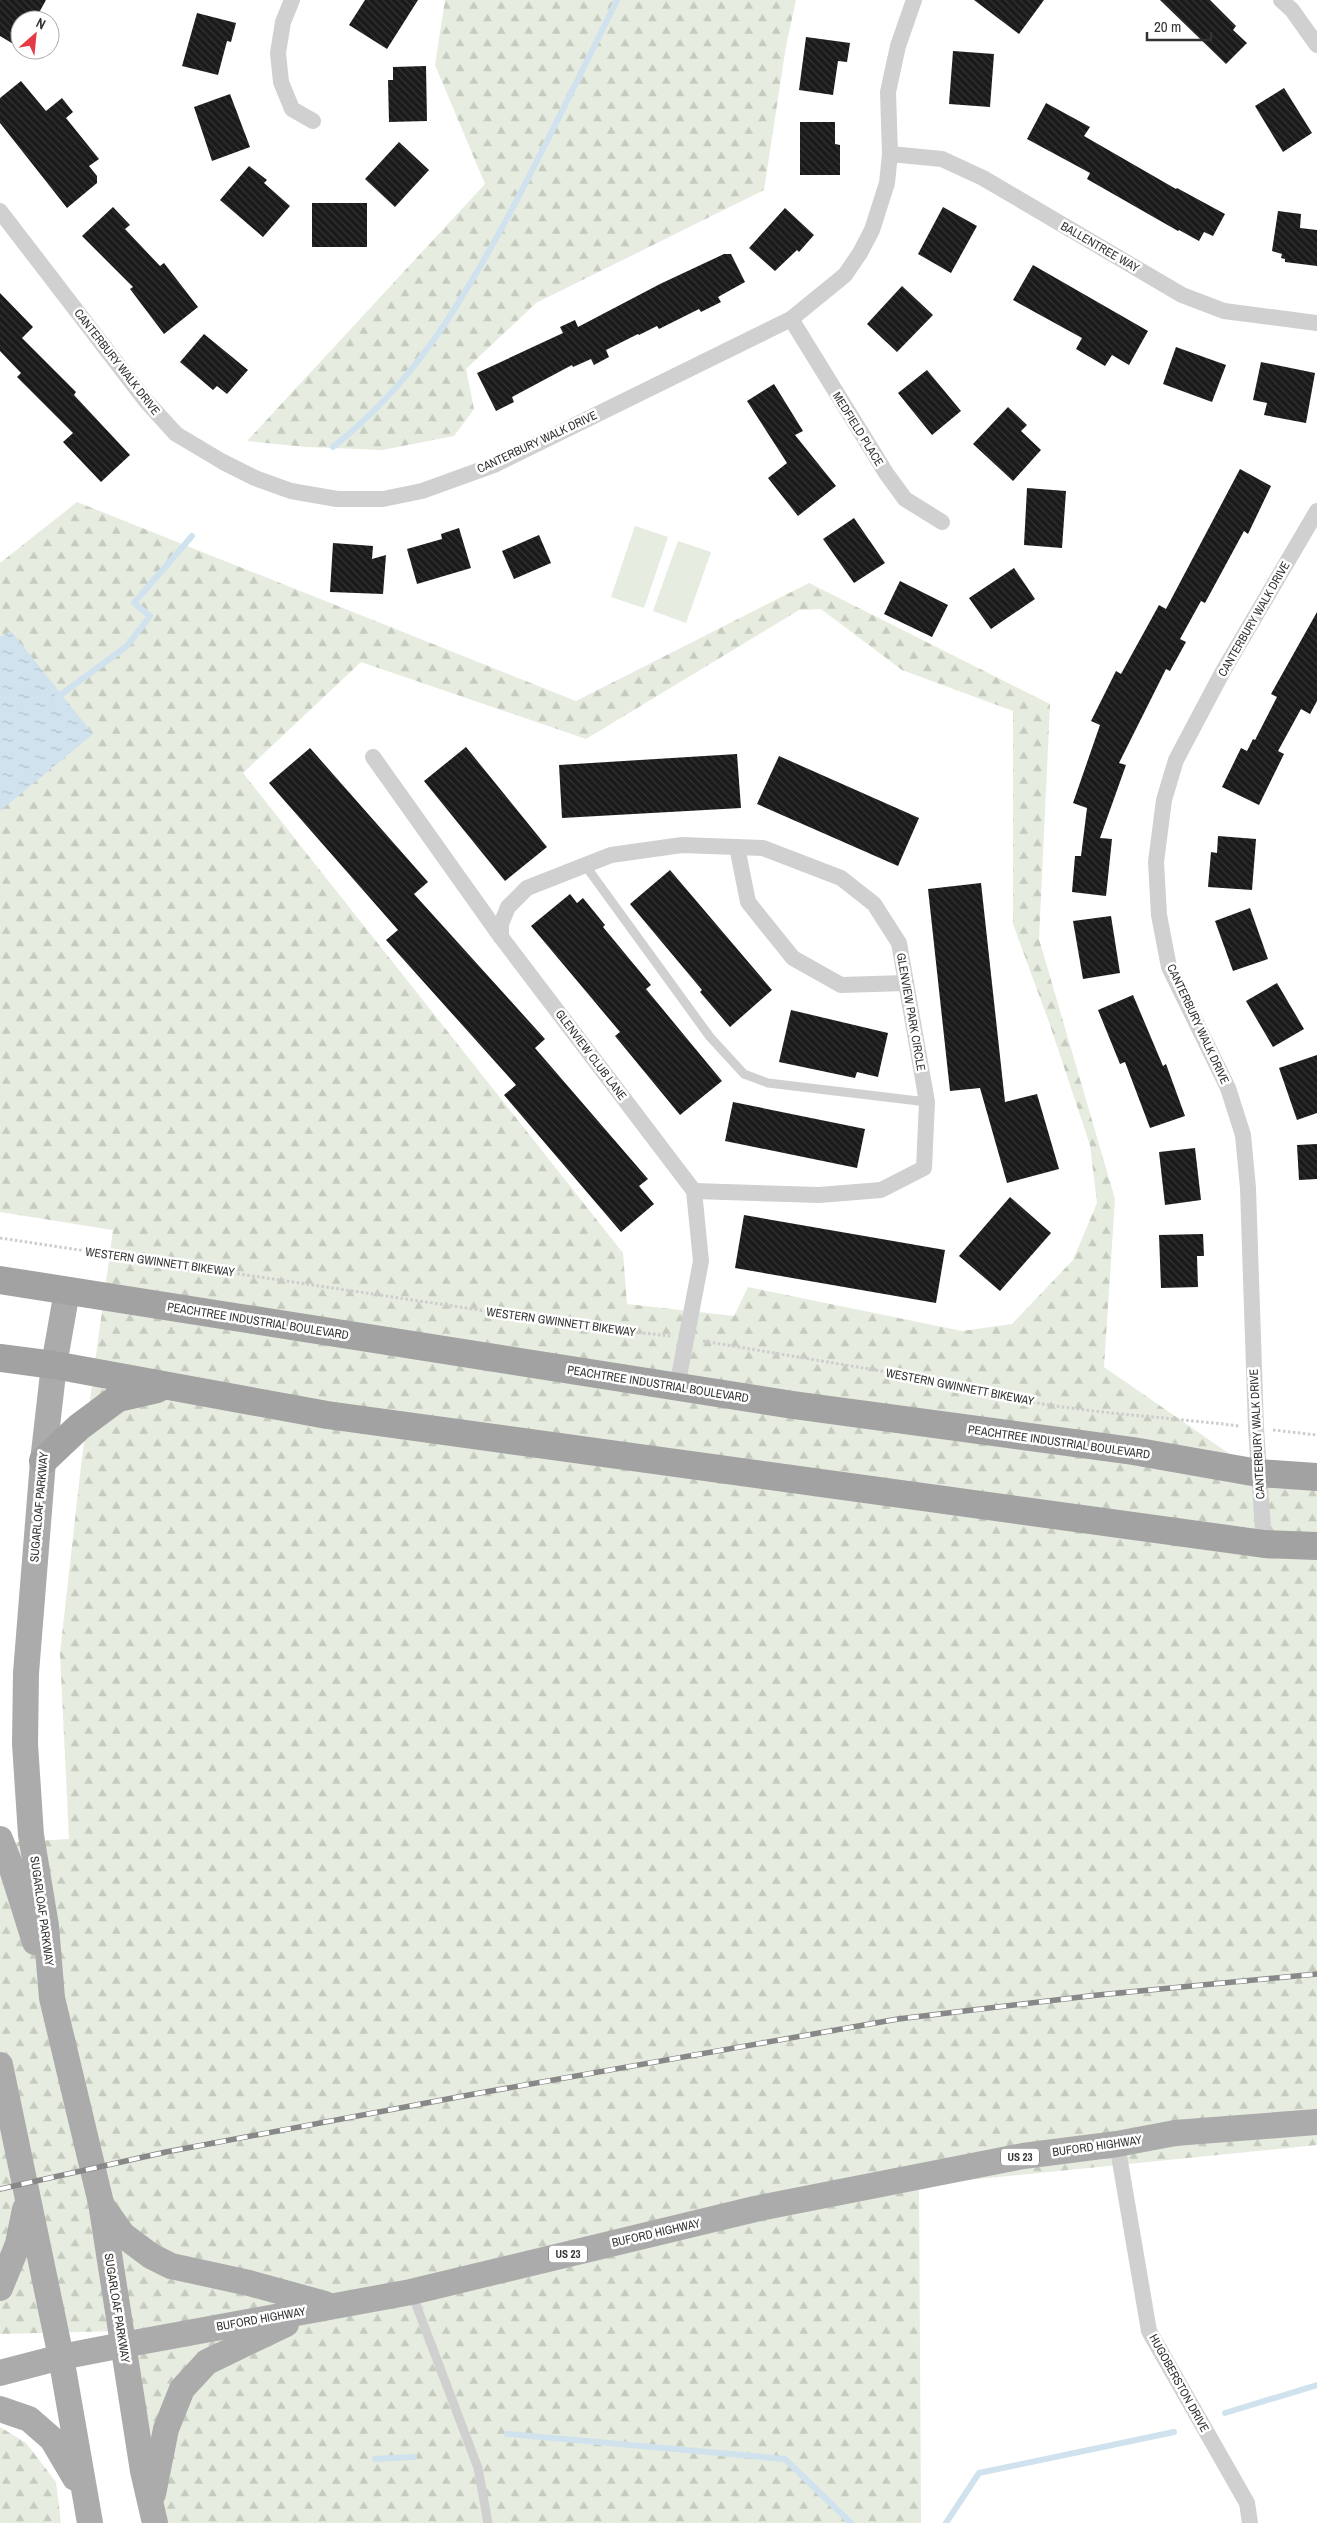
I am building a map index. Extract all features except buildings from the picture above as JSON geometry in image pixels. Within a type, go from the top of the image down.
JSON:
[{"type":"highway","name":"PEACHTREE INDUSTRIAL BOULEVARD","points":[[0,1280],[677,1387],[1133,1452],[1258,1473],[1317,1477]]},
{"type":"highway","points":[[0,1358],[54,1365],[327,1415],[1264,1544],[1317,1546]]},
{"type":"highway","points":[[43,1461],[79,1427],[118,1398],[167,1387]]},
{"type":"main road","name":"SUGARLOAF PARKWAY","points":[[67,1291],[54,1365],[43,1461],[26,1672],[25,1744],[31,1835],[46,1926],[52,1998],[101,2204],[123,2345],[153,2514]]},
{"type":"main road","points":[[0,1839],[13,1872],[52,1998]]},
{"type":"main road","points":[[0,2065],[61,2357],[88,2512]]},
{"type":"main road","name":"BUFORD HIGHWAY","points":[[0,2373],[61,2357],[411,2292],[755,2210],[1023,2156],[1117,2144],[1174,2133],[1317,2122]]},
{"type":"main road","points":[[0,2288],[18,2244],[28,2198]]},
{"type":"main road","points":[[101,2204],[123,2235],[151,2256],[171,2266],[249,2283],[323,2307]]},
{"type":"main road","points":[[153,2514],[166,2429],[182,2389],[207,2362],[323,2307]]},
{"type":"main road","points":[[0,2409],[29,2419],[52,2439],[73,2472],[88,2512]]},
{"type":"street","points":[[292,0],[283,22],[278,53],[281,82],[292,109],[313,121]]},
{"type":"street","name":"CANTERBURY WALK DRIVE","points":[[0,211],[145,400],[176,434],[223,462],[255,478],[291,491],[337,499],[383,499],[422,491],[494,465],[791,320],[845,274],[860,253],[881,206],[887,183],[890,154],[888,92],[898,46],[914,0]]},
{"type":"street","points":[[1281,0],[1292,10],[1317,45]]},
{"type":"street","name":"BALLENTREE WAY","points":[[890,154],[942,159],[983,178],[1182,295],[1224,311],[1317,323]]},
{"type":"street","name":"MEDFIELD PLACE","points":[[791,320],[886,473],[906,499],[942,522]]},
{"type":"street","name":"CANTERBURY WALK DRIVE","points":[[1264,1544],[1258,1473],[1248,1188],[1243,1135],[1228,1088],[1169,967],[1159,915],[1156,862],[1164,800],[1176,760],[1222,673],[1317,510]]},
{"type":"street","name":"GLENVIEW CLUB LANE","points":[[373,757],[501,937],[694,1191]]},
{"type":"street","name":"GLENVIEW PARK CIRCLE","points":[[501,937],[501,924],[508,907],[527,888],[611,855],[682,845],[763,848],[841,878],[874,904],[899,943],[926,1102],[924,1168],[881,1190],[819,1195],[694,1191]]},
{"type":"street","points":[[737,847],[748,902],[793,958],[842,985],[906,983]]},
{"type":"street","points":[[677,1387],[701,1260],[694,1191]]},
{"type":"street","name":"HUGOBERSTON DRIVE","points":[[1117,2144],[1149,2331],[1247,2503],[1250,2523]]},
{"type":"lane","points":[[585,865],[710,1037],[744,1074],[768,1083],[926,1102]]},
{"type":"lane","points":[[411,2292],[478,2468],[488,2523]]},
{"type":"path","name":"WESTERN GWINNETT BIKEWAY","points":[[0,1238],[599,1328],[686,1338],[958,1384],[988,1394],[1120,1415],[1192,1420],[1317,1435]]},
{"type":"green space","points":[[445,0],[796,0],[786,46],[764,190],[536,303],[466,369],[474,409],[454,436],[382,450],[306,447],[247,441],[485,184],[435,65]]},
{"type":"green space","points":[[77,502],[576,701],[809,583],[1050,704],[1039,939],[1115,1199],[1104,1367],[1247,1466],[1317,1476],[1317,2145],[919,2185],[921,2523],[149,2523],[116,2331],[0,2334],[0,1843],[69,1839],[60,1653],[81,1466],[113,1230],[0,1212],[0,563]],"holes":[[[821,609],[902,670],[1013,711],[1013,924],[1049,1022],[1090,1145],[1097,1203],[1073,1260],[1012,1324],[962,1331],[748,1287],[734,1316],[627,1304],[623,1253],[243,773],[361,662],[586,739],[799,610]]]},
{"type":"green space","points":[[635,526],[668,537],[644,608],[611,597]]},
{"type":"green space","points":[[678,541],[711,552],[686,623],[653,611]]},
{"type":"green space","points":[[0,2427],[26,2443],[56,2482],[61,2523],[0,2523]]},
{"type":"water","points":[[11,631],[93,734],[0,811],[0,637]]},
{"type":"waterway","points":[[333,447],[389,396],[434,340],[454,310],[510,213],[617,0]]},
{"type":"waterway","points":[[55,699],[127,646],[150,616],[134,603],[192,536]]},
{"type":"waterway","points":[[1225,2413],[1317,2385]]},
{"type":"waterway","points":[[946,2523],[979,2473],[1174,2432]]},
{"type":"waterway","points":[[507,2434],[785,2459],[851,2523]]},
{"type":"waterway","points":[[375,2459],[414,2457]]},
{"type":"railway","points":[[0,2189],[166,2152],[474,2094],[898,2019],[1098,1995],[1317,1974]]}]
